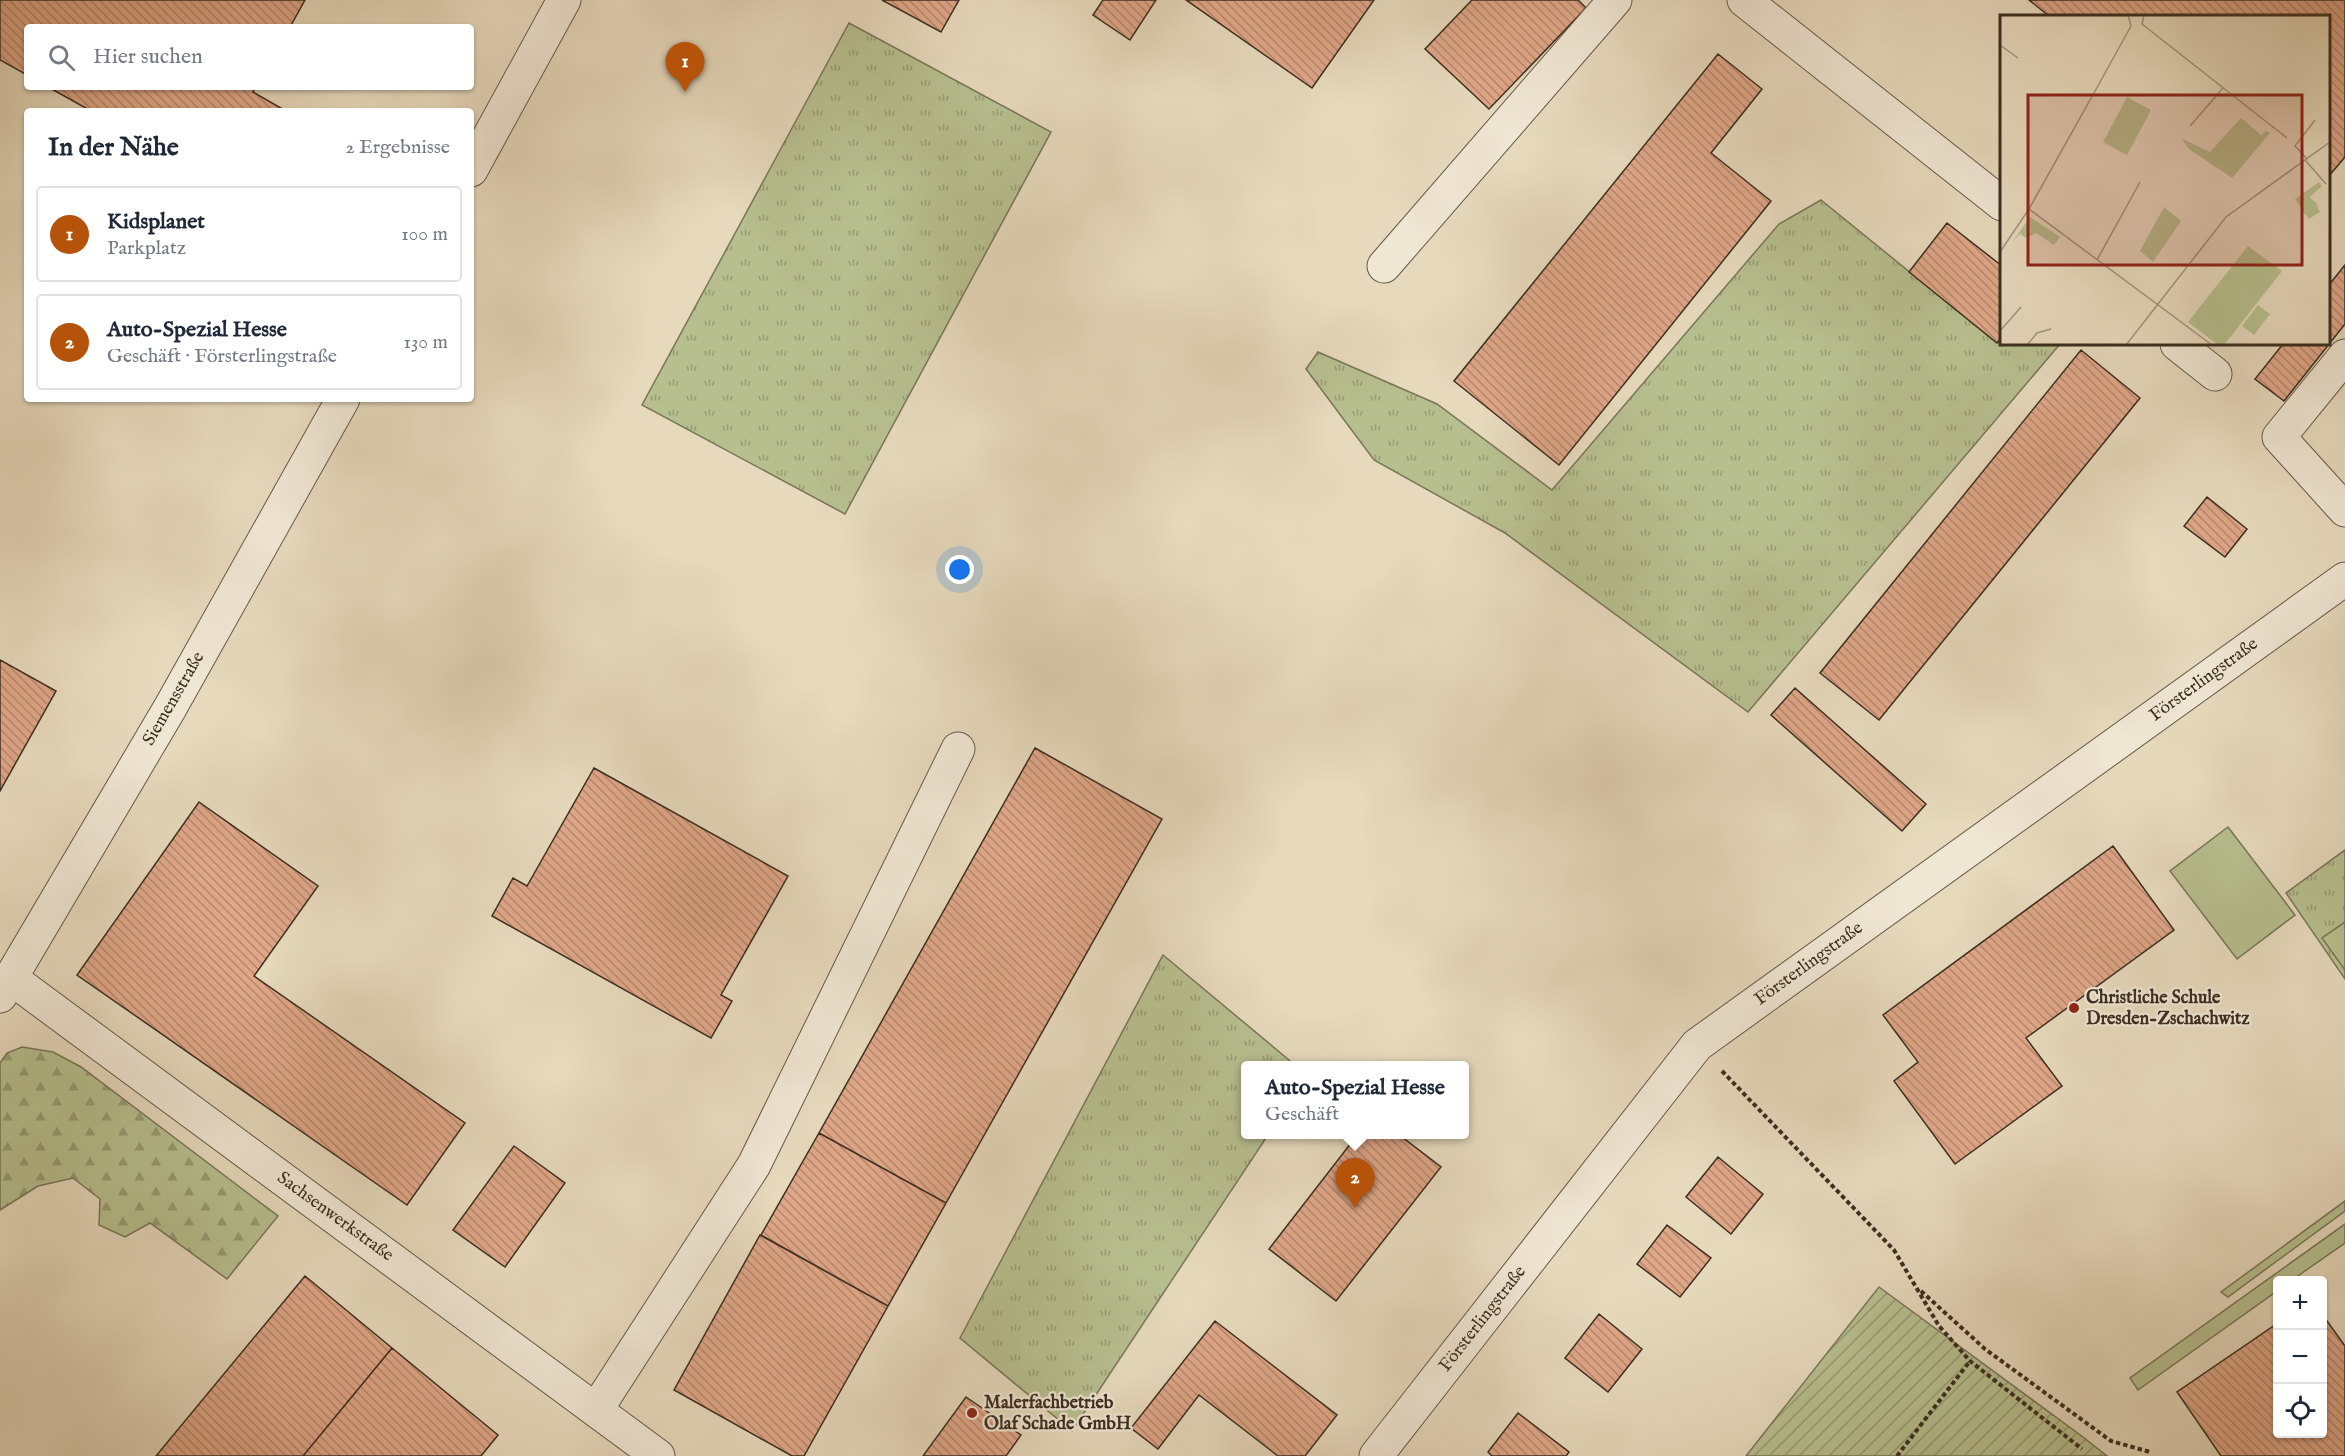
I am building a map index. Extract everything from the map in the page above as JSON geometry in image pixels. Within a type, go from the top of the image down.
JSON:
[{"type":"street","points":[[474,165],[564,0]]},
{"type":"street","points":[[1384,266],[1615,0]]},
{"type":"street","points":[[1744,0],[2000,203]]},
{"type":"street","points":[[2178,345],[2216,374]]},
{"type":"street","points":[[2345,356],[2279,437],[2345,510]]},
{"type":"street","name":"Siemensstraße","points":[[6,987],[170,708],[341,402]]},
{"type":"street","name":"Försterlingstraße","points":[[1376,1456],[1697,1045],[2345,579]]},
{"type":"street","points":[[596,1410],[754,1165],[958,749]]},
{"type":"street","name":"Sachsenwerkstraße","points":[[6,987],[658,1456]]},
{"type":"path","points":[[1697,1045],[1894,1251],[1939,1326],[1970,1361],[2082,1449]]},
{"type":"path","points":[[1918,1289],[1984,1349],[2111,1441],[2150,1452]]},
{"type":"path","points":[[1897,1456],[1970,1361]]},
{"type":"green space","points":[[849,23],[1051,132],[845,514],[642,405]]},
{"type":"green space","points":[[1821,200],[1997,343],[2000,340],[2000,345],[2059,345],[1748,712],[1505,533],[1374,460],[1306,369],[1318,352],[1437,404],[1552,490],[1779,224]]},
{"type":"green space","points":[[2228,827],[2295,915],[2237,959],[2170,871]]},
{"type":"green space","points":[[2345,850],[2345,979],[2286,893]]},
{"type":"green space","points":[[2345,922],[2345,970],[2322,938]]},
{"type":"green space","points":[[1163,955],[1290,1061],[1241,1061],[1241,1139],[1265,1139],[1072,1431],[960,1338]]},
{"type":"green space","points":[[22,1047],[53,1052],[81,1067],[278,1216],[227,1279],[150,1223],[125,1237],[99,1225],[100,1199],[73,1178],[38,1186],[0,1210],[0,1063],[7,1053]]},
{"type":"green space","points":[[2345,1201],[2345,1211],[2228,1297],[2221,1292]]},
{"type":"green space","points":[[2345,1224],[2345,1243],[2298,1276],[2273,1276],[2273,1294],[2138,1390],[2130,1378]]},
{"type":"green space","points":[[1879,1287],[2083,1437],[2107,1456],[1746,1456]]},
{"type":"building","points":[[0,0],[305,0],[292,24],[24,24],[24,73],[0,60]]},
{"type":"building","points":[[882,0],[959,0],[941,32]]},
{"type":"building","points":[[1103,0],[1156,0],[1130,40],[1093,15]]},
{"type":"building","points":[[1186,0],[1374,0],[1312,88]]},
{"type":"building","points":[[1472,0],[1578,0],[1586,8],[1489,109],[1425,49]]},
{"type":"building","points":[[2029,0],[2345,0],[2345,157],[2330,175],[2330,15],[2048,15]]},
{"type":"building","points":[[1718,54],[1762,89],[1711,153],[1771,201],[1559,465],[1454,381]]},
{"type":"building","points":[[53,90],[254,90],[253,92],[281,108],[86,108]]},
{"type":"building","points":[[1947,223],[2000,264],[2000,339],[1997,343],[1909,272]]},
{"type":"building","points":[[2345,265],[2345,324],[2330,343],[2330,284]]},
{"type":"building","points":[[2282,345],[2328,345],[2284,401],[2255,379]]},
{"type":"building","points":[[2081,350],[2140,398],[1879,720],[1820,673]]},
{"type":"building","points":[[2207,497],[2247,529],[2225,557],[2184,526]]},
{"type":"building","points":[[0,660],[56,691],[0,791]]},
{"type":"building","points":[[1795,688],[1926,804],[1902,831],[1771,715]]},
{"type":"building","points":[[1035,748],[1162,819],[946,1203],[819,1133]]},
{"type":"building","points":[[594,768],[788,876],[721,995],[732,1001],[711,1038],[492,916],[513,878],[527,886]]},
{"type":"building","points":[[199,802],[318,886],[254,976],[465,1123],[407,1205],[77,975]]},
{"type":"building","points":[[2113,846],[2174,930],[2026,1038],[2062,1086],[1955,1164],[1894,1081],[1918,1062],[1883,1015]]},
{"type":"building","points":[[819,1133],[946,1203],[888,1306],[761,1235]]},
{"type":"building","points":[[1354,1139],[1405,1139],[1441,1167],[1336,1301],[1269,1249]]},
{"type":"building","points":[[514,1146],[565,1183],[505,1267],[453,1230]]},
{"type":"building","points":[[1718,1157],[1763,1194],[1731,1234],[1686,1197]]},
{"type":"building","points":[[1667,1225],[1711,1258],[1680,1297],[1637,1264]]},
{"type":"building","points":[[760,1235],[888,1306],[804,1456],[792,1456],[674,1390]]},
{"type":"building","points":[[305,1276],[392,1348],[303,1456],[156,1456]]},
{"type":"building","points":[[1599,1314],[1642,1349],[1608,1392],[1565,1358]]},
{"type":"building","points":[[1215,1321],[1337,1415],[1305,1456],[1278,1456],[1199,1395],[1158,1449],[1131,1428]]},
{"type":"building","points":[[2327,1321],[2345,1346],[2345,1456],[2221,1456],[2177,1392],[2273,1326],[2273,1438],[2327,1438]]},
{"type":"building","points":[[392,1348],[498,1435],[481,1456],[303,1456]]},
{"type":"building","name":"Malerfachbetrieb Olaf Schade GmbH","points":[[966,1397],[1021,1435],[1006,1456],[923,1456]]},
{"type":"building","points":[[1518,1413],[1569,1452],[1566,1456],[1492,1456],[1488,1452]]},
{"type":"place","name":"Kidsplanet","points":[[685,92]]},
{"type":"place","name":"Christliche Schule Dresden-Zschachwitz","points":[[2074,1008]]},
{"type":"place","name":"Auto-Spezial Hesse","points":[[1355,1208]]},
{"type":"place","name":"Malerfachbetrieb Olaf Schade GmbH","points":[[972,1413]]}]
